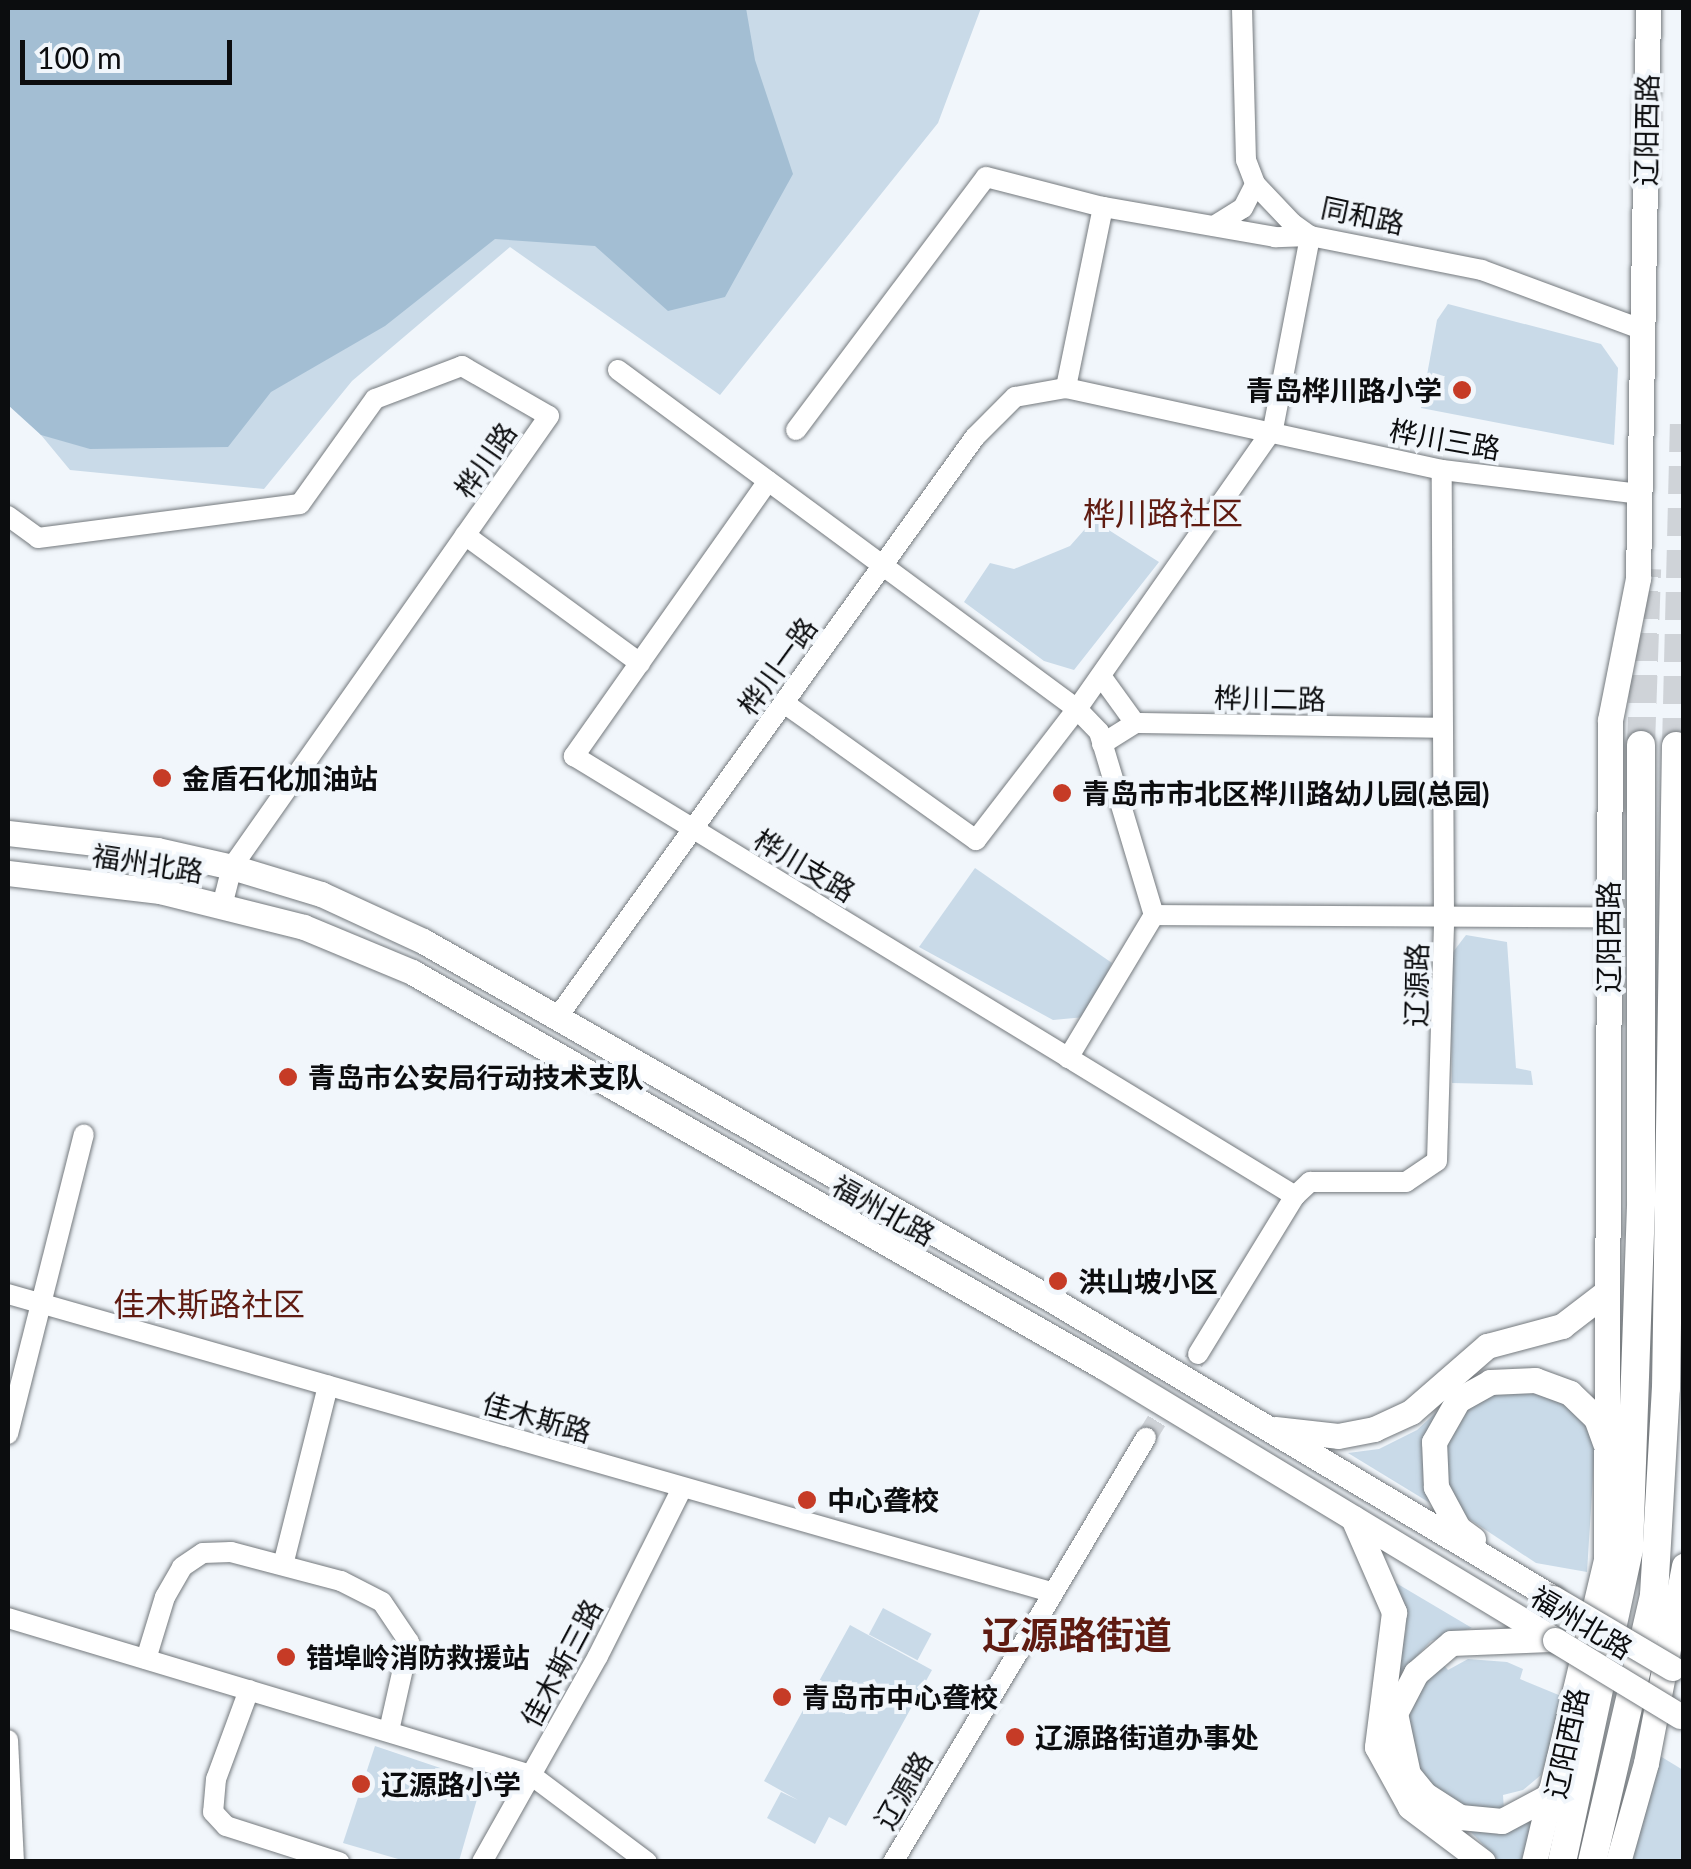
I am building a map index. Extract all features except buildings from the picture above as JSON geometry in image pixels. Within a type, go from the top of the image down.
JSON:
[{"type":"highway","points":[[1642,746],[1654,1202]]},
{"type":"highway","points":[[1654,1202],[1676,746]]},
{"type":"highway","name":"辽阳西路","points":[[1562,1862],[1629,1549],[1654,1202]]},
{"type":"highway","name":"辽阳西路","points":[[1592,1862],[1654,1595],[1654,1202]]},
{"type":"main road","name":"辽阳西路","points":[[1534,1862],[1560,1775],[1606,1559],[1610,720],[1638,578],[1648,8]]},
{"type":"main road","name":"福州北路","points":[[8,833],[157,850],[232,866],[338,902],[559,1015],[1680,1672]]},
{"type":"main road","name":"福州北路","points":[[8,873],[160,890],[304,927],[412,972],[1102,1366],[1681,1718]]},
{"type":"main road","points":[[1264,1427],[1338,1436],[1374,1430],[1412,1412],[1487,1346],[1528,1340],[1562,1326],[1605,1293]]},
{"type":"main road","points":[[1554,1598],[1458,1528],[1436,1487],[1434,1442],[1458,1400],[1490,1382],[1535,1380],[1570,1392],[1596,1418],[1608,1454]]},
{"type":"main road","points":[[1354,1518],[1394,1612],[1377,1747],[1410,1808],[1483,1862]]},
{"type":"main road","points":[[1618,1862],[1646,1763],[1684,1566]]},
{"type":"main road","points":[[1555,1640],[1451,1643],[1416,1673],[1395,1712],[1408,1774],[1424,1794],[1460,1817],[1502,1821],[1547,1797],[1560,1775]]},
{"type":"street","points":[[1214,226],[1243,208],[1254,184],[1246,160],[1242,8]]},
{"type":"street","points":[[784,703],[968,841],[976,840],[1077,710],[1273,429],[1310,236],[1214,226],[1103,207],[986,177],[796,430]]},
{"type":"street","name":"同和路","points":[[1254,184],[1310,236],[1458,262],[1644,330]]},
{"type":"street","points":[[1066,388],[1103,207]]},
{"type":"street","name":"桦川路","points":[[8,516],[38,538],[300,504],[374,399],[462,366],[550,416],[232,866],[222,906]]},
{"type":"street","points":[[618,370],[1077,710],[1102,744],[1154,915],[1068,1058]]},
{"type":"street","name":"桦川三路","points":[[1066,388],[1273,429],[1442,470],[1640,494]]},
{"type":"street","name":"桦川一路","points":[[559,1015],[993,417],[1036,389],[1066,388]]},
{"type":"street","name":"辽源路","points":[[1295,1196],[1310,1182],[1406,1182],[1436,1161],[1444,918],[1442,470]]},
{"type":"street","name":"桦川支路","points":[[768,481],[574,756],[1295,1196]]},
{"type":"street","points":[[465,535],[640,663]]},
{"type":"street","points":[[1101,676],[1135,723],[1102,744]]},
{"type":"street","name":"桦川二路","points":[[1135,723],[1443,728]]},
{"type":"street","points":[[1154,915],[1608,917]]},
{"type":"street","points":[[8,1434],[38,1303],[84,1134]]},
{"type":"street","points":[[1198,1354],[1295,1196]]},
{"type":"street","name":"佳木斯路","points":[[8,1294],[1051,1592]]},
{"type":"street","points":[[283,1565],[328,1386]]},
{"type":"street","name":"辽源路","points":[[893,1862],[1146,1438]]},
{"type":"street","name":"佳木斯三路","points":[[482,1862],[682,1488]]},
{"type":"street","points":[[146,1659],[182,1567],[204,1553],[231,1552],[283,1565],[368,1591],[399,1622],[410,1642],[409,1662],[389,1732]]},
{"type":"street","points":[[8,1618],[531,1775],[646,1862]]},
{"type":"street","points":[[249,1690],[216,1780],[214,1812],[226,1826],[339,1862]]},
{"type":"street","points":[[8,1740],[14,1862]]},
{"type":"shaded area","points":[[8,8],[981,8],[938,123],[720,395],[510,247],[352,381],[264,489],[70,470],[8,395]]},
{"type":"shaded area","points":[[8,8],[746,8],[755,60],[793,174],[725,297],[668,311],[595,246],[495,239],[385,326],[271,392],[228,447],[90,449],[41,435],[8,405]]},
{"type":"shaded area","points":[[1448,304],[1601,344],[1618,368],[1614,445],[1421,408],[1437,320]]},
{"type":"shaded area","points":[[1093,520],[1159,562],[1074,670],[1044,661],[964,602],[990,563],[1014,569],[1070,546]]},
{"type":"shaded area","points":[[975,868],[1112,963],[1085,1017],[1053,1020],[919,947]]},
{"type":"shaded area","points":[[1466,935],[1507,942],[1516,1068],[1531,1071],[1533,1085],[1452,1083],[1450,956]]},
{"type":"shaded area","points":[[1532,1389],[1565,1399],[1588,1420],[1595,1444],[1587,1572],[1536,1563],[1466,1517],[1447,1484],[1446,1445],[1469,1408],[1493,1392]]},
{"type":"shaded area","points":[[1442,1407],[1427,1443],[1423,1481],[1430,1503],[1348,1453],[1379,1449],[1417,1430]]},
{"type":"shaded area","points":[[1396,1583],[1472,1628],[1431,1641],[1395,1679],[1406,1630]]},
{"type":"shaded area","points":[[883,1608],[932,1634],[917,1660],[869,1634]]},
{"type":"shaded area","points":[[850,1625],[932,1670],[846,1826],[829,1817],[815,1844],[767,1818],[781,1792],[798,1800],[764,1781]]},
{"type":"shaded area","points":[[1468,1659],[1507,1662],[1523,1669],[1520,1679],[1566,1698],[1541,1775],[1523,1790],[1503,1795],[1504,1810],[1462,1805],[1426,1784],[1407,1748],[1407,1720],[1427,1679],[1443,1664],[1448,1670]]},
{"type":"shaded area","points":[[375,1746],[482,1782],[459,1861],[405,1861],[343,1843]]},
{"type":"shaded area","points":[[1660,1756],[1683,1770],[1683,1861],[1629,1862]]},
{"type":"shaded area","points":[[1537,1816],[1521,1861],[1499,1861],[1470,1831]]},
{"type":"tunnel","points":[[1676,746],[1684,420]]},
{"type":"tunnel","points":[[1641,745],[1647,569]]},
{"type":"tunnel","points":[[1146,1438],[1198,1354]]},
{"type":"place","name":"青岛桦川路小学","points":[[1462,390]]},
{"type":"place","name":"金盾石化加油站","points":[[162,778]]},
{"type":"place","name":"青岛市市北区桦川路幼儿园(总园)","points":[[1062,793]]},
{"type":"place","name":"青岛市公安局行动技术支队","points":[[288,1077]]},
{"type":"place","name":"洪山坡小区","points":[[1058,1281]]},
{"type":"place","name":"中心聋校","points":[[807,1500]]},
{"type":"place","name":"错埠岭消防救援站","points":[[286,1657]]},
{"type":"place","name":"青岛市中心聋校","points":[[782,1697]]},
{"type":"place","name":"辽源路街道办事处","points":[[1015,1737]]},
{"type":"place","name":"辽源路小学","points":[[361,1784]]},
{"type":"district","name":"桦川路社区","points":[[1163,513]]},
{"type":"district","name":"佳木斯路社区","points":[[209,1304]]},
{"type":"district","name":"辽源路街道","points":[[1077,1635]]}]
